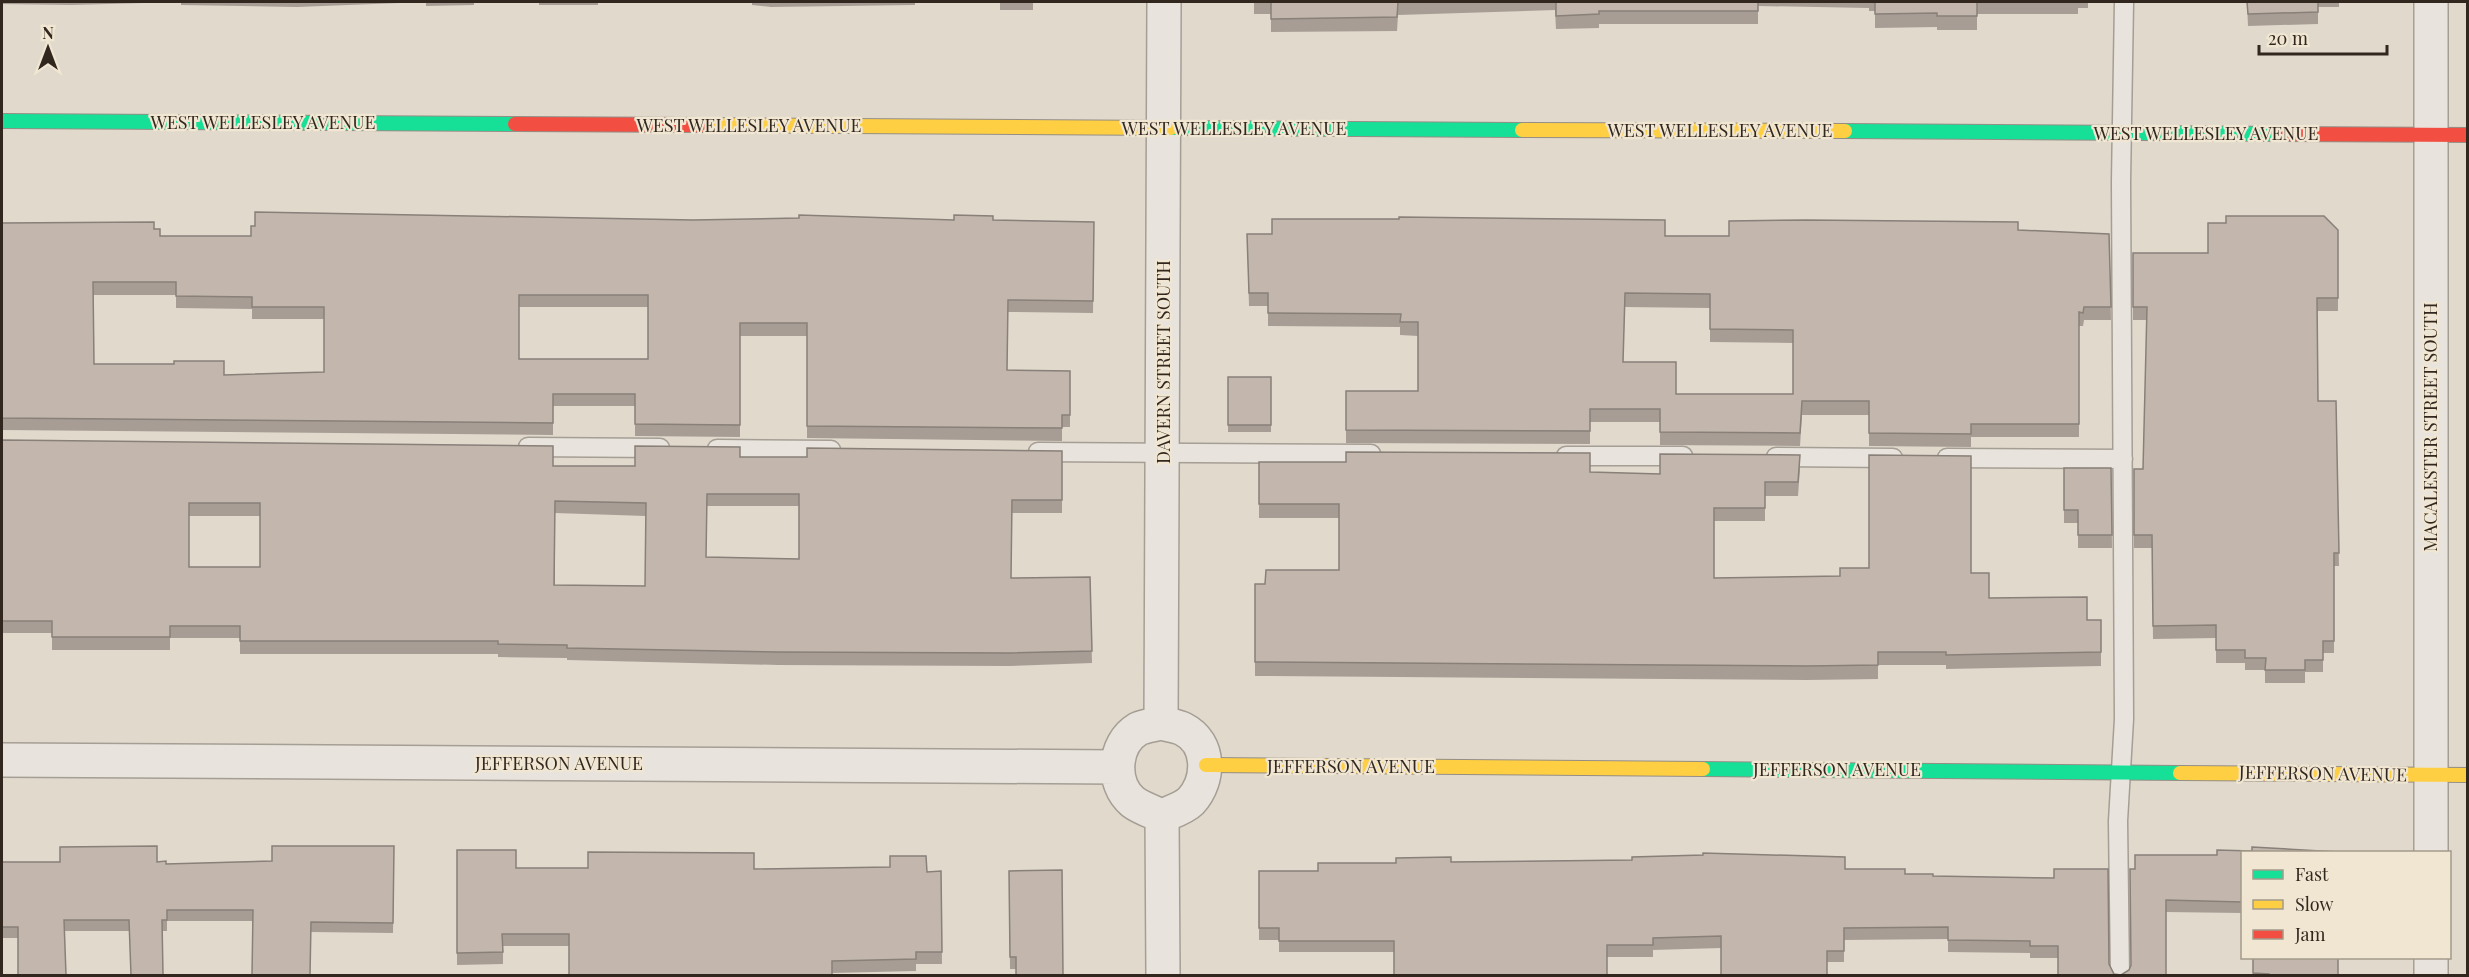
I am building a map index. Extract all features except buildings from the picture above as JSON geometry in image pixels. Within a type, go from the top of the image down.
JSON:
[{"type":"street","name":"DAVERN STREET SOUTH","points":[[1161,723],[1164,453],[1164,2]]},
{"type":"street","name":"MACALESTER STREET SOUTH","points":[[2431,2],[2431,851]]},
{"type":"street","name":"WEST WELLESLEY AVENUE","points":[[2,122],[2468,135]]},
{"type":"street","points":[[1161,723],[1183,729],[1191,735],[1201,747],[1206,765],[1202,784],[1190,802],[1162,816],[1131,800],[1122,788],[1117,767],[1127,739],[1139,729],[1161,723]]},
{"type":"street","name":"JEFFERSON AVENUE","points":[[2,760],[1117,767]]},
{"type":"street","name":"JEFFERSON AVENUE","points":[[1206,765],[2468,775]]},
{"type":"street","points":[[1162,816],[1163,975]]},
{"type":"street","points":[[2431,959],[2431,975]]},
{"type":"lane","points":[[2120,975],[2118,821],[2122,772],[2124,2]]},
{"type":"lane","points":[[515,446],[849,450]]},
{"type":"lane","points":[[1016,452],[1385,455]]},
{"type":"lane","points":[[1552,456],[1707,457]]},
{"type":"lane","points":[[1754,457],[1909,458]]},
{"type":"lane","points":[[1933,458],[2123,459]]},
{"type":"traffic: fast","points":[[2,121],[515,124]]},
{"type":"traffic: fast","points":[[1171,128],[1522,130]]},
{"type":"traffic: fast","points":[[1845,131],[2286,134]]},
{"type":"traffic: fast","points":[[1703,769],[2180,773]]},
{"type":"traffic: slow","points":[[702,125],[1171,128]]},
{"type":"traffic: slow","points":[[1522,130],[1845,131]]},
{"type":"traffic: slow","points":[[1206,765],[1703,769]]},
{"type":"traffic: slow","points":[[2180,773],[2468,775]]},
{"type":"traffic: jam","points":[[515,124],[702,125]]},
{"type":"traffic: jam","points":[[2286,134],[2468,135]]}]
